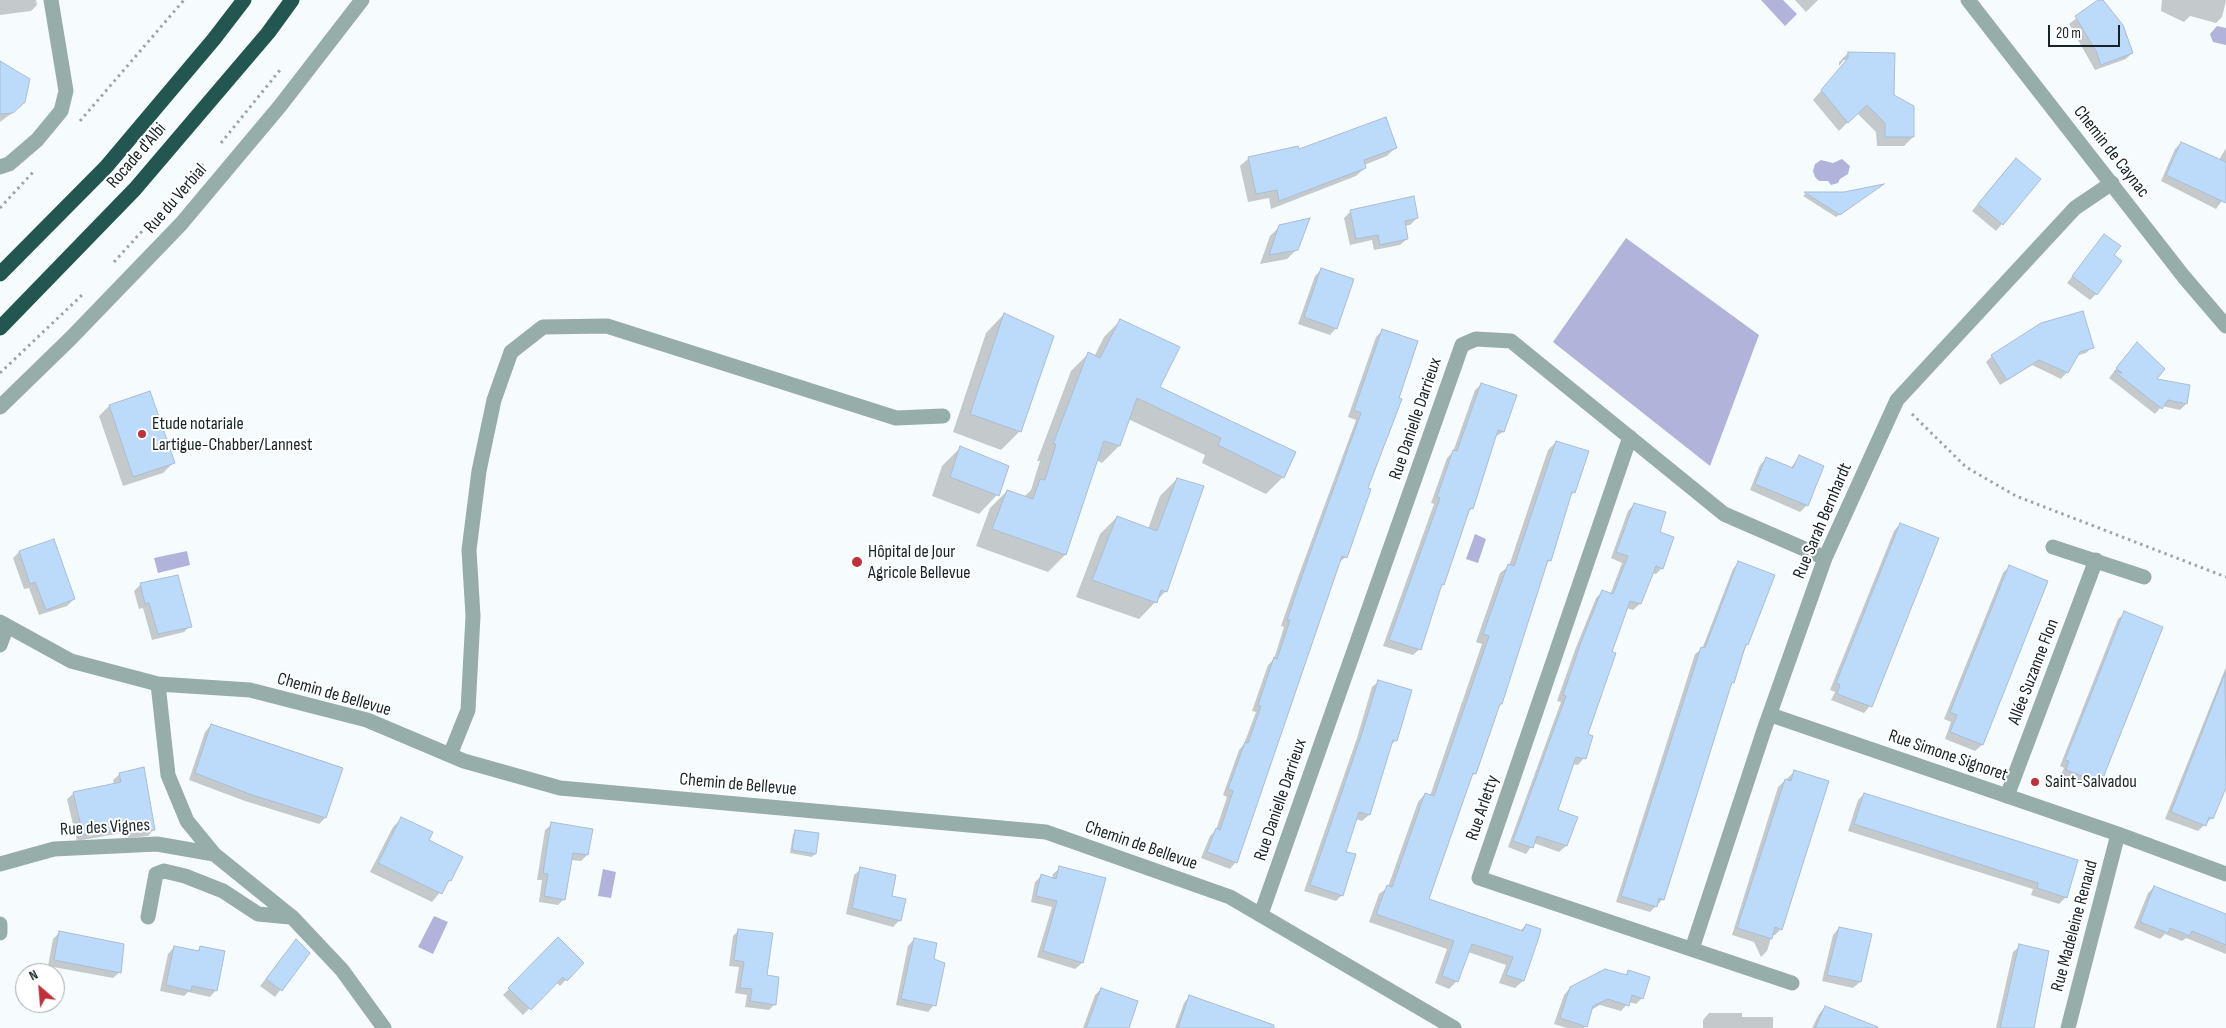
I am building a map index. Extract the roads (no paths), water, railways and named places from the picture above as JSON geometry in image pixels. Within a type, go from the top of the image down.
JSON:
[{"type":"highway","name":"Rocade d'Albi","points":[[0,274],[106,167],[214,39],[244,0]]},
{"type":"highway","name":"Rocade d'Albi","points":[[0,328],[135,189],[268,33],[292,0]]},
{"type":"street","points":[[0,167],[9,164],[37,140],[61,111],[66,91],[51,0]]},
{"type":"street","name":"Rue du Verbial","points":[[0,407],[71,338],[181,224],[280,106],[362,0]]},
{"type":"street","name":"Chemin de Caynac","points":[[1968,0],[2184,276],[2226,326]]},
{"type":"street","name":"Rue Sarah Bernhardt","points":[[1692,949],[1770,715],[1825,558],[1897,400],[2076,208],[2112,183]]},
{"type":"street","points":[[450,755],[468,710],[473,616],[469,550],[478,471],[494,400],[511,352],[542,328],[607,326],[896,418],[943,416]]},
{"type":"street","name":"Rue Danielle Darrieux","points":[[1261,914],[1462,345],[1476,339],[1511,341],[1724,514],[1825,558]]},
{"type":"street","name":"Rue Arletty","points":[[1630,437],[1479,878],[1792,983]]},
{"type":"street","points":[[2054,547],[2144,577]]},
{"type":"street","name":"Allée Suzanne Flon","points":[[2007,796],[2096,560]]},
{"type":"street","points":[[0,645],[3,624]]},
{"type":"street","name":"Chemin de Bellevue","points":[[3,624],[71,661],[158,684],[250,690],[367,720],[450,755],[560,788],[1046,832],[1230,897],[1454,1028]]},
{"type":"street","points":[[158,684],[168,775],[187,820],[214,854],[292,917],[342,970],[384,1028]]},
{"type":"street","name":"Rue Simone Signoret","points":[[1770,715],[2118,834],[2226,874]]},
{"type":"street","name":"Rue Madeleine Renaud","points":[[2068,1028],[2118,834]]},
{"type":"street","name":"Rue des Vignes","points":[[0,864],[54,850],[157,844],[214,854]]},
{"type":"street","points":[[148,917],[156,874],[164,871],[185,876],[223,891],[258,914],[292,917]]},
{"type":"street","points":[[0,924],[0,932]]},
{"type":"water","points":[[1761,0],[1783,0],[1797,14],[1785,26]]},
{"type":"water","points":[[2217,26],[2226,28],[2226,45],[2213,42],[2210,34]]},
{"type":"water","points":[[1842,159],[1850,166],[1848,174],[1840,179],[1838,183],[1831,185],[1828,181],[1819,181],[1815,177],[1813,171],[1815,164],[1821,160],[1833,163]]},
{"type":"water","points":[[1626,238],[1759,335],[1710,466],[1553,342]]},
{"type":"water","points":[[1475,534],[1486,539],[1478,563],[1466,559]]},
{"type":"water","points":[[187,551],[190,565],[158,573],[154,558]]},
{"type":"water","points":[[603,869],[616,872],[611,898],[598,896]]},
{"type":"water","points":[[434,916],[448,922],[433,954],[418,947]]},
{"type":"place","name":"Etude notariale Lartigue-Chabber/Lannest","points":[[142,434]]},
{"type":"place","name":"Hôpital de Jour Agricole Bellevue","points":[[857,562]]},
{"type":"place","name":"Saint-Salvadou","points":[[2035,782]]}]
